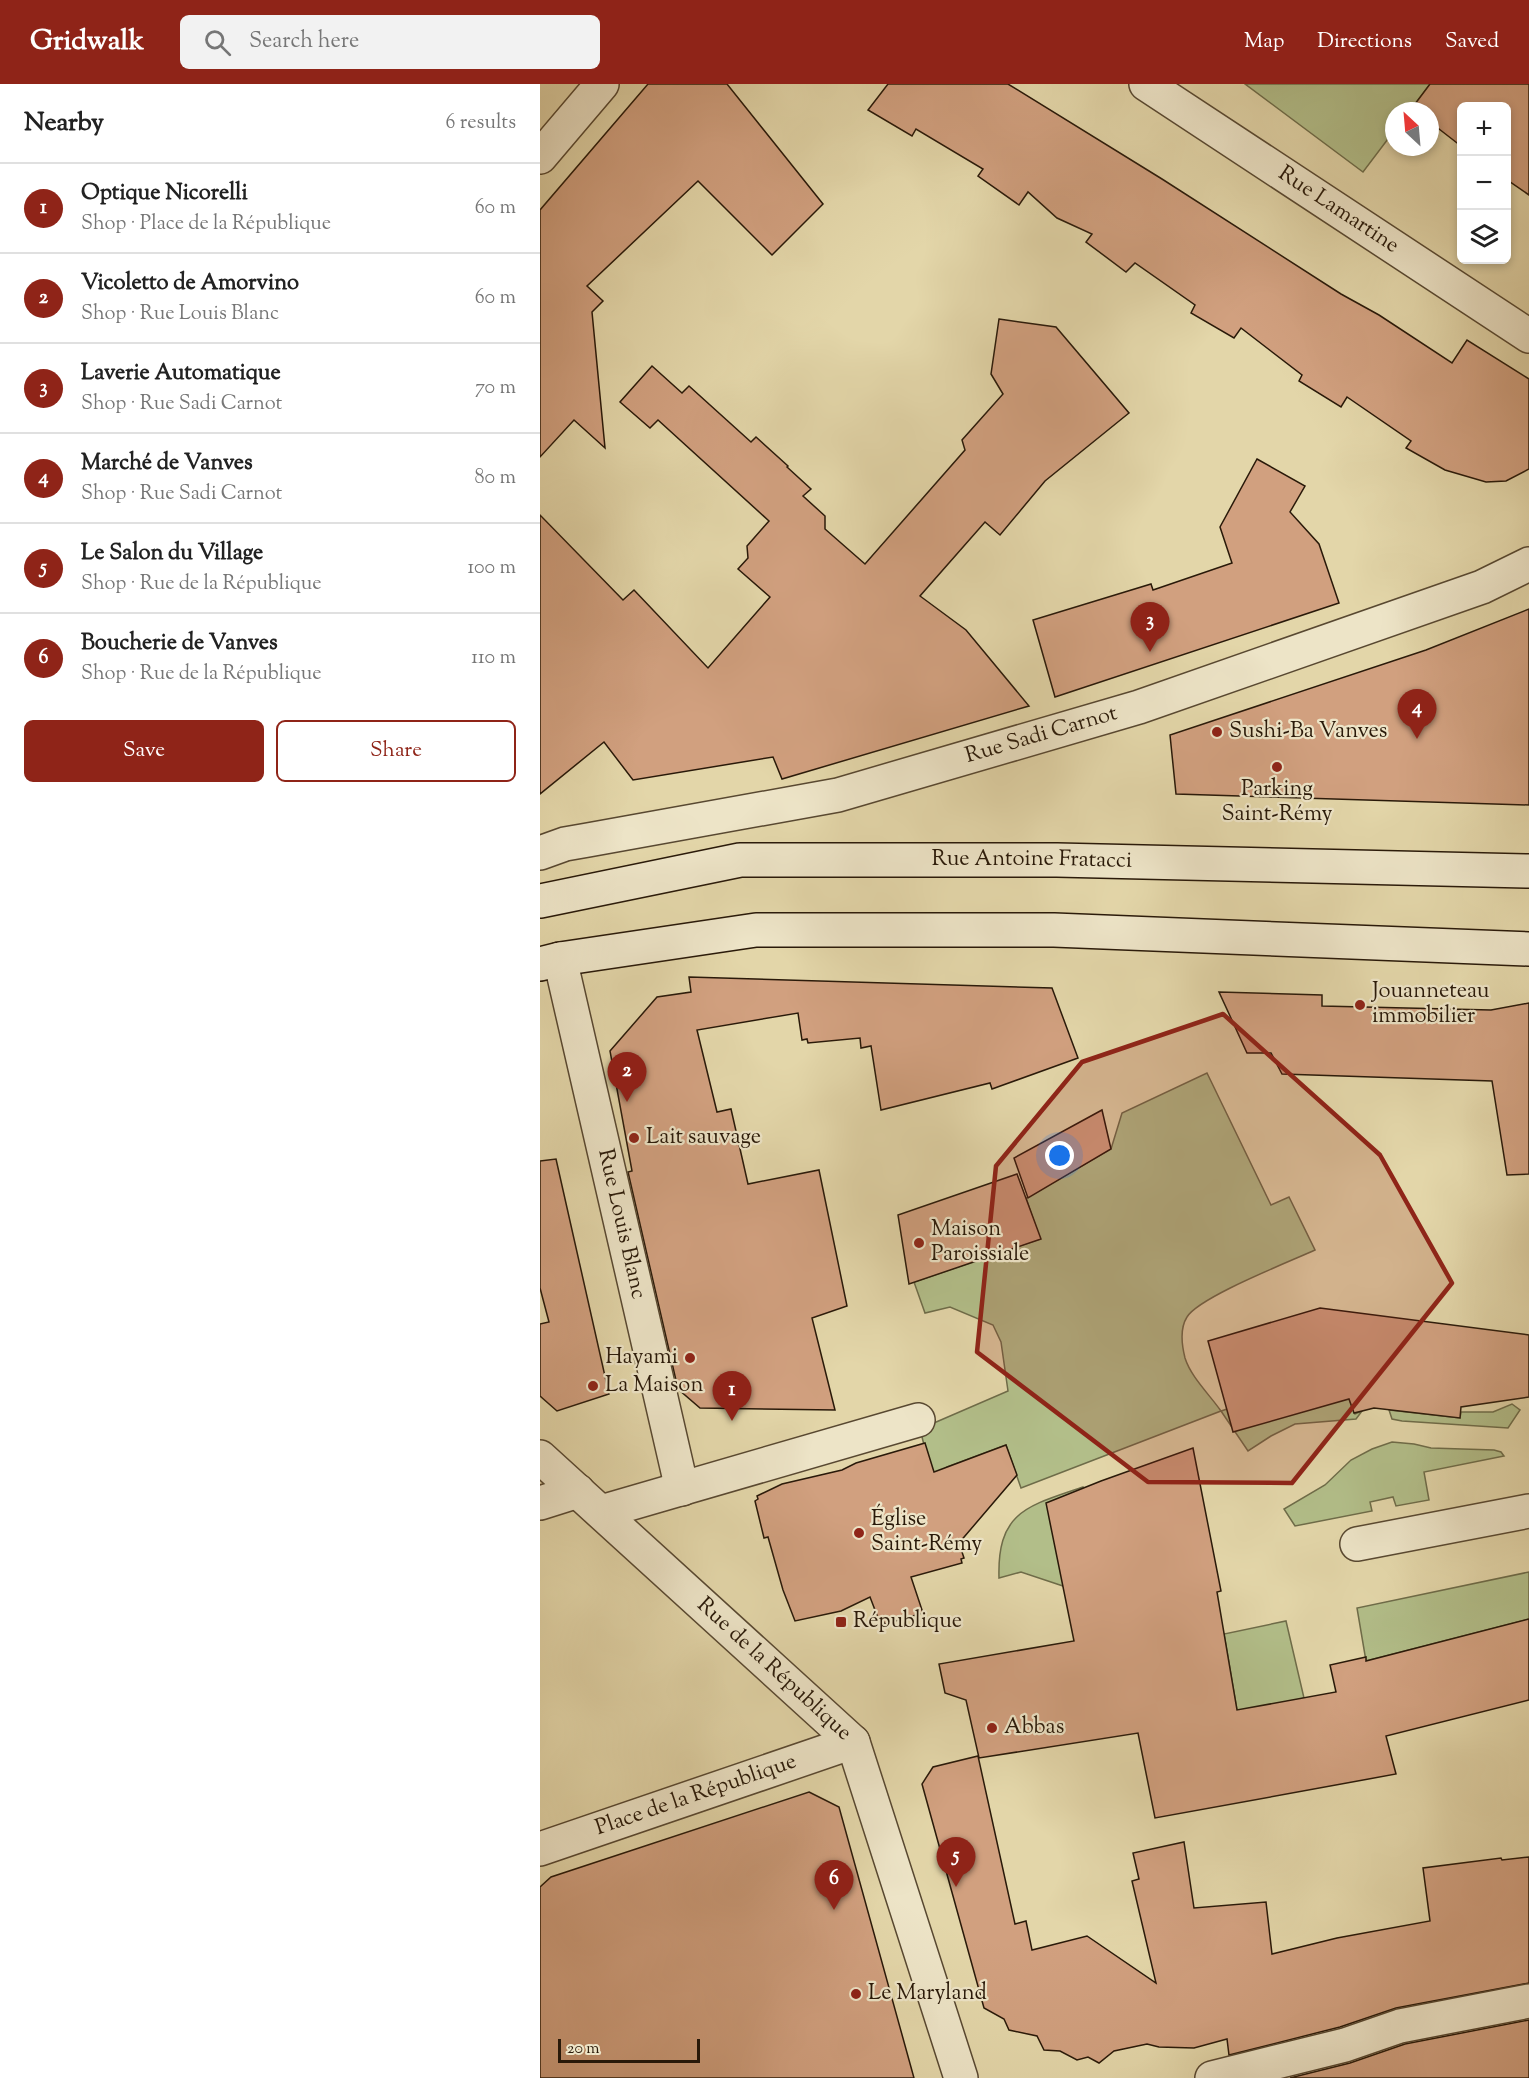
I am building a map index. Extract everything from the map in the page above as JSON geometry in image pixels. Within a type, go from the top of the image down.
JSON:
[{"type":"street","points":[[540,157],[602,84]]},
{"type":"street","name":"Rue Lamartine","points":[[1146,84],[1529,336]]},
{"type":"street","name":"Rue Sadi Carnot","points":[[540,853],[566,844],[838,795],[967,758],[1139,707],[1482,587],[1529,564]]},
{"type":"street","name":"Rue Antoine Fratacci","points":[[540,901],[740,860],[1057,860],[1529,871]]},
{"type":"street","points":[[550,961],[756,930],[1054,930],[1529,949]]},
{"type":"street","name":"Rue Louis Blanc","points":[[550,961],[682,1488]]},
{"type":"street","points":[[540,1503],[589,1501],[682,1488],[918,1420]]},
{"type":"street","name":"Rue de la République","points":[[540,1458],[853,1742],[961,2078]]},
{"type":"street","points":[[1357,1544],[1529,1511]]},
{"type":"street","name":"Place de la République","points":[[540,1849],[853,1742]]},
{"type":"street","points":[[1212,2078],[1345,2045],[1400,2026],[1529,2001]]},
{"type":"highlighted area","points":[[1223,1014],[1380,1155],[1452,1283],[1292,1483],[1148,1482],[977,1352],[996,1166],[1082,1062]]},
{"type":"green space","points":[[1245,84],[1430,84],[1417,102],[1385,102],[1385,143],[1363,172]]},
{"type":"green space","points":[[1207,1073],[1271,1205],[1289,1197],[1315,1250],[1226,1290],[1195,1309],[1187,1317],[1182,1332],[1185,1358],[1196,1379],[1221,1411],[1021,1488],[1006,1445],[947,1467],[932,1477],[920,1429],[1008,1391],[1001,1342],[993,1325],[950,1307],[925,1313],[914,1282],[1040,1239],[1026,1198],[1111,1149],[1122,1113]]},
{"type":"green space","points":[[1349,1399],[1355,1414],[1362,1411],[1356,1419],[1295,1424],[1248,1451],[1221,1411],[1233,1407]]},
{"type":"green space","points":[[1512,1404],[1520,1410],[1508,1428],[1402,1421],[1392,1419],[1389,1410],[1460,1418],[1461,1412],[1493,1412]]},
{"type":"green space","points":[[1392,1442],[1431,1448],[1494,1450],[1501,1452],[1504,1456],[1424,1472],[1429,1500],[1396,1506],[1393,1497],[1370,1502],[1372,1511],[1295,1526],[1284,1509],[1325,1485],[1351,1460]]},
{"type":"green space","points":[[1083,1487],[1089,1524],[1063,1586],[1021,1572],[999,1578],[1004,1538],[1010,1525],[1020,1514],[1046,1500]]},
{"type":"green space","points":[[1529,1572],[1529,1619],[1366,1661],[1357,1608]]},
{"type":"green space","points":[[1286,1621],[1304,1698],[1238,1716],[1224,1634]]},
{"type":"building","points":[[648,84],[727,84],[823,204],[772,255],[698,181],[587,286],[603,301],[592,312],[605,448],[574,420],[540,457],[540,210]]},
{"type":"building","points":[[888,84],[1008,84],[1341,294],[1379,315],[1452,363],[1467,340],[1529,379],[1529,469],[1506,481],[1486,482],[1445,470],[1406,448],[1411,441],[1347,397],[1341,407],[1299,381],[1302,375],[1241,328],[1234,338],[1191,313],[1195,305],[1135,263],[1126,272],[1086,242],[1092,234],[1057,218],[1028,192],[1019,205],[978,176],[983,169],[916,129],[912,136],[868,110]]},
{"type":"building","points":[[1430,84],[1529,84],[1529,195],[1511,182],[1511,102],[1457,102],[1457,143],[1439,129],[1439,102],[1416,102]]},
{"type":"building","points":[[999,319],[1056,327],[1129,413],[1045,481],[1000,535],[985,522],[920,596],[966,630],[1029,706],[782,779],[773,757],[633,780],[604,742],[540,794],[540,515],[623,600],[634,590],[708,668],[770,597],[738,569],[748,558],[747,546],[769,521],[658,420],[650,428],[620,402],[652,366],[682,393],[689,386],[751,442],[756,437],[788,466],[811,489],[803,496],[825,516],[825,529],[865,564],[965,450],[962,440],[1003,394],[991,374]]},
{"type":"building","points":[[1257,459],[1305,486],[1290,512],[1319,544],[1339,603],[1055,697],[1033,620],[1151,584],[1153,590],[1232,563],[1220,527]]},
{"type":"building","points":[[1529,609],[1529,805],[1176,794],[1170,735],[1426,650]]},
{"type":"building","points":[[689,977],[1052,988],[1078,1058],[992,1089],[990,1083],[881,1110],[871,1046],[861,1048],[860,1038],[808,1043],[807,1039],[802,1040],[798,1013],[697,1030],[717,1112],[731,1109],[748,1184],[819,1170],[847,1306],[812,1318],[835,1410],[700,1408],[678,1389],[628,1172],[632,1171],[610,1051],[657,997],[691,992]]},
{"type":"building","points":[[1219,992],[1322,995],[1322,1006],[1491,1010],[1529,1003],[1529,1174],[1507,1175],[1492,1081],[1282,1074],[1271,1053],[1247,1053]]},
{"type":"building","points":[[1102,1110],[1111,1149],[1028,1198],[1014,1158]]},
{"type":"building","points":[[556,1159],[609,1394],[557,1411],[540,1396],[540,1324],[549,1322],[540,1288],[540,1161]]},
{"type":"building","points":[[1017,1174],[1041,1239],[909,1284],[898,1215]]},
{"type":"building","points":[[1320,1308],[1529,1335],[1529,1397],[1461,1407],[1460,1418],[1374,1408],[1354,1413],[1349,1399],[1233,1432],[1208,1341]]},
{"type":"building","name":"Église Saint-Rémy","points":[[925,1443],[934,1472],[1006,1445],[1017,1475],[959,1543],[964,1558],[961,1559],[962,1563],[911,1577],[923,1613],[885,1624],[880,1623],[870,1597],[841,1611],[795,1621],[783,1590],[768,1537],[764,1538],[755,1501],[758,1499],[757,1496],[782,1484],[842,1470],[856,1463]]},
{"type":"building","points":[[1193,1448],[1221,1591],[1217,1592],[1237,1710],[1336,1692],[1330,1665],[1366,1657],[1366,1661],[1529,1619],[1529,1700],[1386,1736],[1396,1774],[1155,1818],[1138,1733],[979,1758],[966,1700],[945,1693],[939,1664],[1074,1641],[1046,1503]]},
{"type":"building","points":[[978,1756],[1015,1924],[1026,1921],[1032,1950],[1087,1936],[1156,1983],[1132,1881],[1139,1879],[1133,1853],[1184,1842],[1194,1908],[1266,1902],[1272,1954],[1337,1938],[1430,1921],[1423,1868],[1501,1858],[1502,1860],[1529,1857],[1529,1983],[1396,2008],[1340,2027],[1229,2055],[1227,2039],[1194,2048],[1159,2047],[1147,2044],[1114,2051],[1099,2063],[1088,2057],[1077,2060],[1060,2051],[1044,2050],[1037,2036],[1009,2030],[1004,2019],[984,2008],[922,1784],[933,1767]]},
{"type":"building","points":[[809,1792],[839,1807],[914,2078],[540,2078],[540,1887],[551,1877]]},
{"type":"building","points":[[1529,2020],[1529,2078],[1290,2078],[1350,2063],[1405,2044]]},
{"type":"place","name":"Laverie Automatique","points":[[1150,652]]},
{"type":"place","name":"Sushi-Ba Vanves","points":[[1217,732]]},
{"type":"place","name":"Marché de Vanves","points":[[1417,739]]},
{"type":"place","name":"Parking Saint-Rémy","points":[[1277,767]]},
{"type":"place","name":"Jouanneteau immobilier","points":[[1360,1005]]},
{"type":"place","name":"Vicoletto de Amorvino","points":[[627,1102]]},
{"type":"place","name":"Lait sauvage","points":[[634,1138]]},
{"type":"place","name":"Maison Paroissiale","points":[[919,1243]]},
{"type":"place","name":"Hayami","points":[[690,1358]]},
{"type":"place","name":"La Maison","points":[[593,1386]]},
{"type":"place","name":"Optique Nicorelli","points":[[732,1421]]},
{"type":"place","name":"Église Saint-Rémy","points":[[859,1533]]},
{"type":"place","name":"République","points":[[841,1622]]},
{"type":"place","name":"Abbas","points":[[992,1728]]},
{"type":"place","name":"Le Salon du Village","points":[[956,1887]]},
{"type":"place","name":"Boucherie de Vanves","points":[[834,1910]]},
{"type":"place","name":"Le Maryland","points":[[856,1994]]}]
